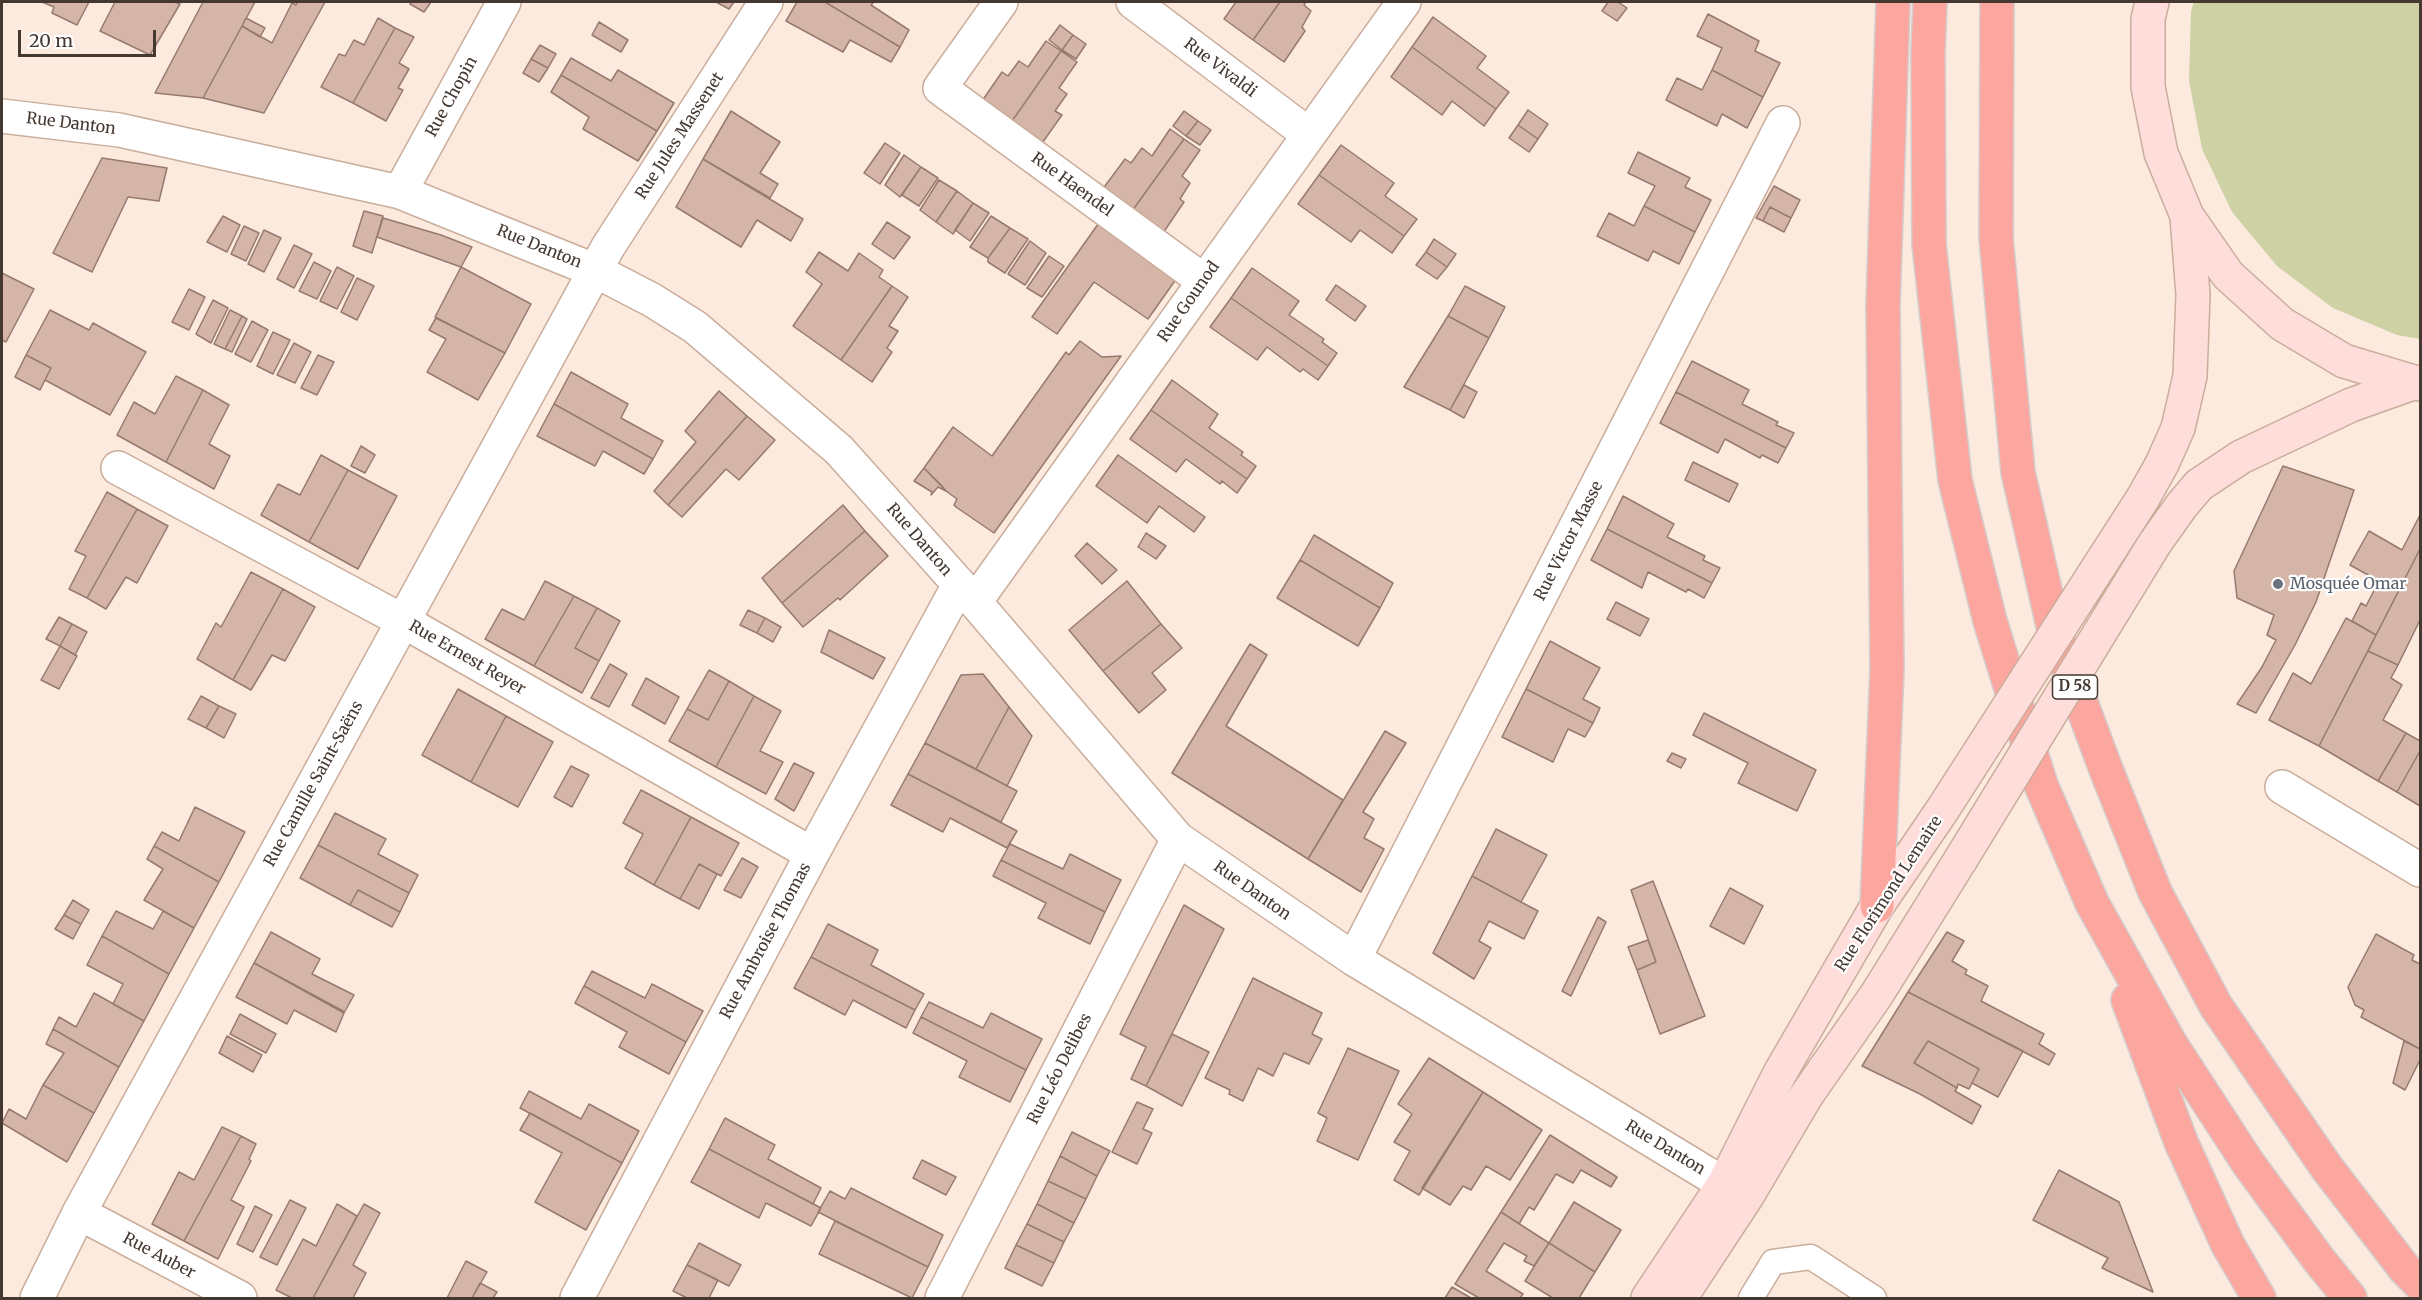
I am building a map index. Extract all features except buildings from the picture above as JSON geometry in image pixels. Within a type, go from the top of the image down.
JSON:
[{"type":"highway","points":[[1877,906],[1887,669],[1883,306],[1893,2]]},
{"type":"highway","points":[[1930,2],[1929,244],[1955,480],[1990,621],[2041,785],[2092,903],[2181,1143],[2228,1245],[2259,1299]]},
{"type":"highway","name":"D 58","points":[[1997,2],[1996,237],[1998,261],[2018,472],[2054,630],[2155,892],[2216,1006],[2327,1168],[2405,1269],[2421,1284]]},
{"type":"highway","points":[[2092,903],[2170,1043],[2248,1163],[2350,1299]]},
{"type":"main road","points":[[2152,2],[2148,19],[2148,87],[2161,153],[2187,216],[2228,275],[2282,324],[2344,361],[2417,384]]},
{"type":"main road","name":"Rue Florimond Lemaire","points":[[1648,1299],[1724,1184],[1780,1073],[1877,906],[1941,812],[2143,498],[2162,464],[2178,428],[2190,376],[2193,295],[2187,216]]},
{"type":"main road","points":[[1680,1299],[1747,1196],[1806,1096],[1877,994],[2155,543],[2182,505],[2199,485],[2241,457],[2351,405],[2417,384]]},
{"type":"street","name":"Rue Chopin","points":[[400,192],[504,2]]},
{"type":"street","name":"Rue Jules Massenet","points":[[596,271],[608,247],[766,2]]},
{"type":"street","name":"Rue Haendel","points":[[1001,2],[940,88],[1204,281]]},
{"type":"street","name":"Rue Vivaldi","points":[[1133,2],[1308,134]]},
{"type":"street","name":"Rue Gounod","points":[[967,594],[1204,281],[1404,2]]},
{"type":"street","name":"Rue Danton","points":[[2,116],[119,130],[400,192],[596,271],[652,300],[695,327],[839,450],[967,594],[1178,839],[1354,959],[1724,1184]]},
{"type":"street","name":"Rue Victor Masse","points":[[1354,959],[1783,123]]},
{"type":"street","name":"Rue Camille Saint-Saëns","points":[[37,1299],[78,1213],[596,271]]},
{"type":"street","name":"Rue Ernest Reyer","points":[[118,468],[403,621],[812,854]]},
{"type":"street","name":"Rue Ambroise Thomas","points":[[577,1299],[812,854],[967,594]]},
{"type":"street","points":[[2282,788],[2421,870]]},
{"type":"street","name":"Rue Léo Delibes","points":[[942,1299],[1178,839]]},
{"type":"street","name":"Rue Auber","points":[[78,1213],[240,1299]]},
{"type":"lane","points":[[1751,1299],[1773,1262],[1811,1257],[1874,1299]]},
{"type":"green space","points":[[2194,2],[2420,2],[2420,339],[2397,335],[2333,308],[2277,266],[2232,212],[2202,149],[2189,81],[2191,11]]},
{"type":"place","name":"Mosquée Omar","points":[[2278,584]]}]
